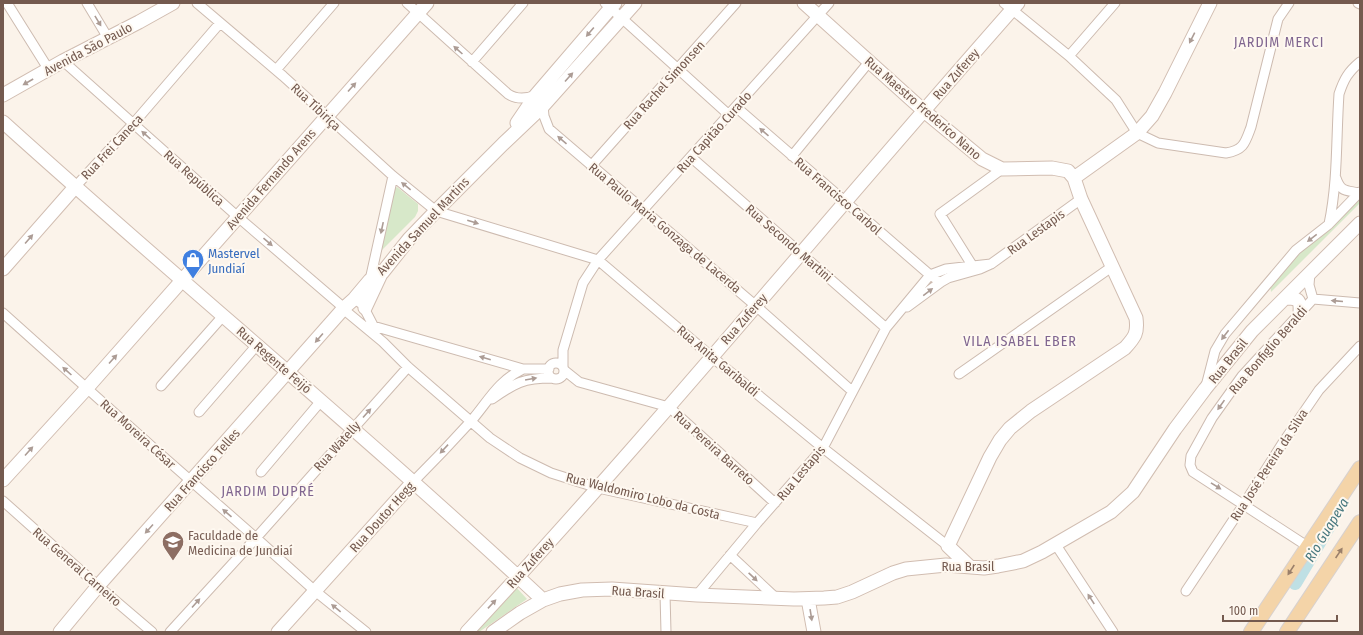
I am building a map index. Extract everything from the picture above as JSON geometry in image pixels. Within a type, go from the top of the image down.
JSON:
[{"type":"main road","points":[[1251,632],[1360,468]]},
{"type":"main road","points":[[1287,632],[1360,522]]},
{"type":"street","points":[[7,3],[49,70]]},
{"type":"street","points":[[87,3],[108,38]]},
{"type":"street","name":"Avenida São Paulo","points":[[3,95],[172,3]]},
{"type":"street","name":"Rua Tibiriça","points":[[197,3],[276,70],[326,117],[393,176],[436,211]]},
{"type":"street","points":[[276,70],[334,3]]},
{"type":"street","points":[[407,3],[513,98],[526,98],[539,101]]},
{"type":"street","name":"Avenida Fernando Arens","points":[[3,480],[183,280],[427,3]]},
{"type":"street","points":[[472,62],[523,3]]},
{"type":"street","name":"Avenida Samuel Martins","points":[[539,101],[622,18],[635,3]]},
{"type":"street","name":"Rua Rachel Simonsen","points":[[591,166],[736,3]]},
{"type":"street","name":"Rua Maestro Frederico Nano","points":[[804,3],[924,111],[982,159],[1002,169],[1052,168],[1068,171],[1074,178]]},
{"type":"street","name":"Rua Capitão Curado","points":[[563,350],[583,283],[598,260],[692,158],[829,3]]},
{"type":"street","points":[[1069,56],[1115,3]]},
{"type":"street","points":[[1011,5],[1116,100],[1137,133],[1158,143],[1226,153],[1237,151],[1246,142],[1278,19],[1289,3]]},
{"type":"street","points":[[948,546],[990,457],[1000,440],[1010,428],[1031,411],[1125,348],[1138,329],[1136,318],[1081,199],[1074,178],[1137,133],[1152,116],[1165,94],[1208,4]]},
{"type":"street","points":[[610,5],[622,18],[729,115]]},
{"type":"street","name":"Avenida Samuel Martins","points":[[349,304],[370,280],[382,273],[409,239],[503,144],[539,101],[610,5]]},
{"type":"street","name":"Rua Zuferey","points":[[467,632],[598,488],[669,407],[924,111],[1011,5]]},
{"type":"street","name":"Rua Frei Caneca","points":[[3,269],[75,187],[134,124],[220,23]]},
{"type":"street","name":"Rua República","points":[[63,61],[238,217],[349,304]]},
{"type":"street","points":[[792,156],[869,62]]},
{"type":"street","points":[[1328,226],[1333,206],[1336,178],[1339,94],[1344,81],[1351,70],[1360,62]]},
{"type":"street","name":"Rua Paulo Maria Gonzaga de Lacerda","points":[[539,101],[548,129],[756,306],[852,391]]},
{"type":"street","name":"Rua Francisco Carbol","points":[[736,107],[930,275],[941,282]]},
{"type":"street","name":"Rua Regente Feijó","points":[[3,122],[75,187],[413,482],[543,600]]},
{"type":"street","name":"Rua Secondo Martini","points":[[692,158],[886,328]]},
{"type":"street","points":[[972,265],[940,214],[1002,169]]},
{"type":"street","points":[[370,280],[393,176]]},
{"type":"street","points":[[1336,178],[1339,187],[1343,190],[1360,192]]},
{"type":"street","points":[[1205,389],[1215,351],[1225,334],[1296,250],[1328,226],[1360,192]]},
{"type":"street","name":"Rua Lestapis","points":[[896,316],[948,278],[980,269],[991,264],[1081,199]]},
{"type":"street","name":"Rua Anita Garibaldi","points":[[436,211],[598,260],[712,357],[823,448],[948,546],[970,567]]},
{"type":"street","name":"Rua Brasil","points":[[493,632],[520,613],[543,600],[560,594],[582,590],[612,589],[665,594],[808,599],[837,597],[906,569],[946,565],[970,567],[998,566],[1022,561],[1056,545],[1111,512],[1133,492],[1175,429],[1252,331],[1360,223]]},
{"type":"street","points":[[930,275],[946,269],[991,264]]},
{"type":"street","points":[[959,374],[1113,266]]},
{"type":"street","points":[[1310,272],[1309,285],[1313,299],[1360,303]]},
{"type":"street","points":[[354,318],[360,316],[366,310],[382,273]]},
{"type":"street","name":"Rua Lestapis","points":[[697,595],[775,502],[823,448],[886,328],[930,275]]},
{"type":"street","points":[[1284,298],[1294,298],[1298,300],[1301,305],[1300,312]]},
{"type":"street","name":"Rua Bonfiglio Beraldi","points":[[1244,504],[1194,472],[1190,465],[1191,456],[1212,418],[1242,376],[1313,299]]},
{"type":"street","name":"Rua Waldomiro Lobo da Costa","points":[[383,342],[362,304],[349,304],[348,313],[383,342],[408,367],[490,438],[520,458],[551,474],[598,488],[757,523]]},
{"type":"street","name":"Rua Francisco Telles","points":[[60,632],[98,586],[349,304]]},
{"type":"street","name":"Rua Moreira César","points":[[3,313],[315,591],[366,632]]},
{"type":"street","points":[[162,386],[223,316]]},
{"type":"street","points":[[1239,318],[1252,331]]},
{"type":"street","name":"Rua Pereira Barreto","points":[[373,326],[523,368],[552,373],[567,382],[579,382],[669,407],[775,502]]},
{"type":"street","points":[[199,412],[257,345]]},
{"type":"street","name":"Rua José Pereira da Silva","points":[[1186,591],[1284,441],[1320,390],[1360,346]]},
{"type":"street","points":[[552,373],[558,379],[563,376],[563,350]]},
{"type":"street","points":[[552,373],[563,350]]},
{"type":"street","points":[[552,373],[558,363],[564,369]]},
{"type":"street","name":"Rua Watelly","points":[[170,632],[408,367]]},
{"type":"street","name":"Rua Doutor Hegg","points":[[278,632],[413,482],[471,421],[501,383],[511,374],[523,368]]},
{"type":"street","name":"Rua Pereira Barreto","points":[[564,369],[579,382]]},
{"type":"street","name":"Rua Doutor Hegg","points":[[487,402],[509,386],[552,373]]},
{"type":"street","points":[[262,472],[321,401]]},
{"type":"street","name":"Rua General Carneiro","points":[[3,501],[152,632]]},
{"type":"street","points":[[1244,504],[1307,546]]},
{"type":"street","points":[[1056,545],[1113,632]]},
{"type":"street","points":[[730,555],[776,598]]},
{"type":"street","points":[[665,594],[666,632]]},
{"type":"street","points":[[808,599],[814,632]]},
{"type":"green space","points":[[397,187],[418,204],[418,211],[415,217],[380,252],[394,189]]},
{"type":"green space","points":[[1360,192],[1360,203],[1271,292],[1270,283]]},
{"type":"green space","points":[[515,586],[527,599],[479,632],[468,632]]},
{"type":"waterway","name":"Rio Guapeva","points":[[1295,583],[1330,524]]},
{"type":"place","name":"Mastervel Jundiaí","points":[[193,280]]},
{"type":"place","name":"Faculdade de Medicina de Jundiaí","points":[[173,562]]},
{"type":"district","name":"JARDIM MERCI","points":[[1279,42]]},
{"type":"district","name":"VILA ISABEL EBER","points":[[1020,341]]},
{"type":"district","name":"JARDIM DUPRÉ","points":[[268,491]]}]
